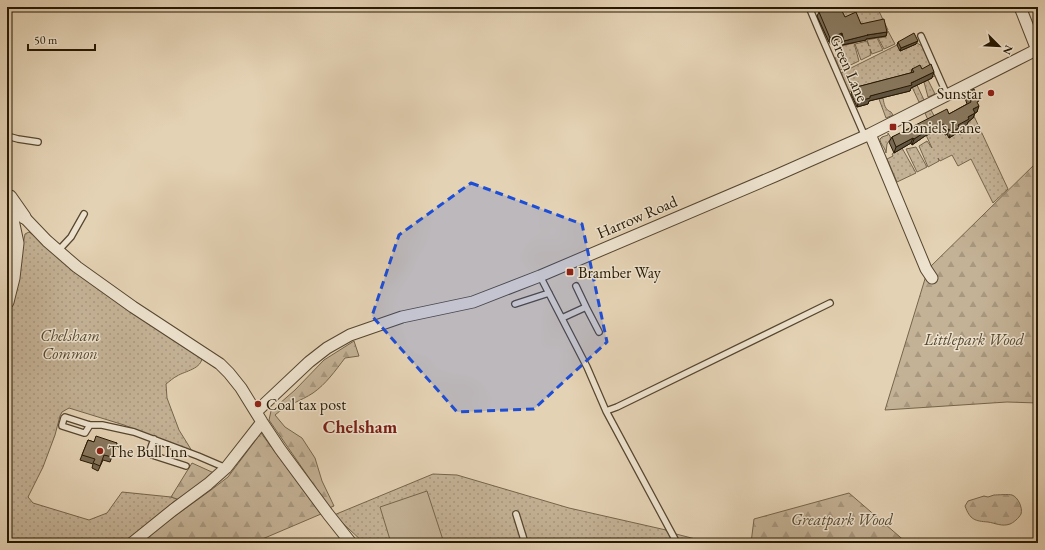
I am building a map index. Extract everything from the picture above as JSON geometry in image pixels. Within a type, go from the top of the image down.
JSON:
[{"type":"street","points":[[1021,7],[1038,30]]},
{"type":"street","points":[[1021,7],[1038,50]]},
{"type":"street","name":"Harrow Road","points":[[256,412],[309,362],[327,348],[350,334],[402,317],[473,302],[540,276],[870,134],[1038,50]]},
{"type":"street","points":[[870,134],[926,269],[932,278]]},
{"type":"street","points":[[9,195],[24,217],[58,251],[77,267],[133,308],[220,364],[229,372],[241,388],[280,450],[351,543]]},
{"type":"street","points":[[7,302],[13,278],[17,243],[11,215],[9,195]]},
{"type":"street","points":[[132,543],[208,484],[226,468],[262,422]]},
{"type":"lane","name":"Green Lane","points":[[809,7],[863,132],[870,134]]},
{"type":"lane","points":[[921,36],[947,95]]},
{"type":"lane","points":[[7,136],[38,142]]},
{"type":"lane","points":[[58,251],[71,237],[84,214]]},
{"type":"lane","points":[[540,276],[587,367],[606,411],[675,541]]},
{"type":"lane","points":[[576,286],[599,332]]},
{"type":"lane","points":[[514,304],[549,293]]},
{"type":"lane","points":[[606,411],[830,303]]},
{"type":"lane","points":[[562,318],[586,307]]},
{"type":"lane","points":[[90,425],[102,425],[134,432],[226,468]]},
{"type":"lane","points":[[154,440],[150,453],[186,466]]},
{"type":"lane","points":[[516,514],[525,543]]},
{"type":"highlighted area","points":[[471,183],[582,224],[607,342],[534,409],[457,412],[372,316],[399,235]]},
{"type":"green space","points":[[833,7],[877,7],[888,30],[886,31],[888,31],[895,44],[884,49],[878,38],[886,37],[885,31],[841,37],[841,41],[830,44],[817,16]]},
{"type":"green space","points":[[877,38],[883,50],[872,54],[870,49],[871,55],[861,60],[855,44],[867,41],[869,46],[867,40]]},
{"type":"green space","points":[[905,40],[908,47],[917,43],[922,46],[935,76],[856,89],[849,92],[841,73]]},
{"type":"green space","points":[[854,43],[859,61],[840,70],[835,58],[839,57],[838,52],[843,50],[842,46]]},
{"type":"green space","points":[[928,80],[935,94],[928,97],[924,82]]},
{"type":"green space","points":[[917,85],[924,100],[919,102],[912,87]]},
{"type":"green space","points":[[883,98],[884,105],[893,115],[886,118],[879,99]]},
{"type":"green space","points":[[931,110],[939,125],[949,138],[958,132],[960,135],[969,130],[966,123],[973,114],[1008,189],[993,203],[971,159],[958,166],[952,155],[940,161],[938,158],[939,161],[928,167],[919,146],[927,141],[932,148],[926,135],[928,120],[925,113]]},
{"type":"green space","points":[[888,133],[891,138],[887,144],[886,153],[880,139],[888,135]]},
{"type":"green space","points":[[916,147],[927,167],[917,172],[906,149]]},
{"type":"green space","points":[[902,148],[916,173],[897,182],[887,159]]},
{"type":"green space","name":"Littlepark Wood","points":[[1038,161],[1038,403],[1007,402],[885,410],[928,269]]},
{"type":"green space","points":[[7,226],[10,237],[9,264],[7,264]]},
{"type":"green space","name":"Chelsham Common","points":[[29,232],[202,357],[201,361],[196,367],[180,374],[166,384],[167,398],[179,430],[192,451],[124,425],[69,408],[62,412],[60,416],[55,435],[43,467],[28,497],[33,503],[89,520],[107,513],[122,492],[171,497],[177,499],[124,543],[14,543],[7,533],[7,315],[25,234]]},
{"type":"green space","points":[[354,341],[359,356],[345,358],[322,386],[308,396],[284,408],[275,415],[285,427],[302,438],[315,458],[322,481],[334,506],[329,508],[269,420],[271,411],[295,390],[324,360]]},
{"type":"green space","points":[[261,433],[321,514],[253,543],[140,543],[228,477]]},
{"type":"green space","points":[[192,463],[214,473],[180,500],[171,497]]},
{"type":"green space","points":[[433,474],[457,475],[569,508],[666,530],[707,542],[751,543],[364,543],[334,515]]},
{"type":"green space","points":[[427,491],[444,543],[391,543],[380,507]]},
{"type":"green space","name":"Greatpark Wood","points":[[849,493],[907,543],[751,543],[754,519]]},
{"type":"green space","points":[[994,495],[1014,496],[1021,506],[1020,516],[1007,525],[980,521],[971,517],[965,506],[968,501],[984,496],[988,497]]},
{"type":"building","points":[[829,7],[840,7],[845,17],[856,12],[861,24],[884,19],[887,32],[844,41],[842,33],[830,38],[819,12]]},
{"type":"building","points":[[914,33],[918,41],[901,48],[898,42]]},
{"type":"building","points":[[931,64],[934,72],[911,83],[912,85],[870,96],[870,98],[859,101],[853,88],[914,72],[912,69],[920,65],[922,69]]},
{"type":"building","points":[[974,89],[979,101],[977,102],[979,106],[973,109],[975,113],[968,117],[969,119],[958,125],[959,128],[951,132],[949,129],[947,130],[944,124],[937,128],[936,126],[914,139],[913,138],[896,147],[892,137],[947,109],[949,114],[971,102],[967,93]]},
{"type":"building","points":[[96,436],[117,443],[112,457],[104,455],[100,466],[93,463],[95,459],[82,455],[88,440],[94,442]]},
{"type":"place","name":"Sunstar","points":[[991,93]]},
{"type":"place","name":"Daniels Lane","points":[[893,127]]},
{"type":"place","name":"Bramber Way","points":[[570,272]]},
{"type":"place","name":"Coal tax post","points":[[258,404]]},
{"type":"place","name":"The Bull Inn","points":[[100,451]]},
{"type":"district","name":"Chelsham","points":[[360,426]]}]
